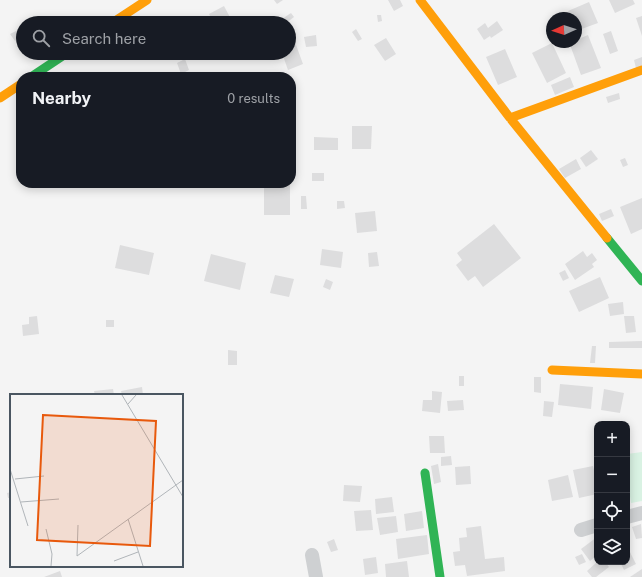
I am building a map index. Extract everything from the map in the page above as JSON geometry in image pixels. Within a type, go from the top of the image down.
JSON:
[{"type":"street","points":[[123,16],[147,0]]},
{"type":"street","points":[[420,0],[510,118],[642,280]]},
{"type":"street","points":[[38,72],[56,60]]},
{"type":"street","points":[[510,118],[642,70]]},
{"type":"street","points":[[0,98],[16,87]]},
{"type":"street","points":[[552,370],[642,374]]},
{"type":"street","points":[[425,473],[440,577]]},
{"type":"street","points":[[630,516],[642,513]]},
{"type":"street","points":[[581,530],[594,526]]},
{"type":"street","points":[[312,555],[316,577]]},
{"type":"green space","points":[[642,452],[642,501],[631,503],[630,496],[630,454]]},
{"type":"building","points":[[274,0],[283,0],[277,4]]},
{"type":"building","points":[[388,0],[400,0],[403,6],[394,11]]},
{"type":"building","points":[[609,0],[633,0],[635,4],[615,13]]},
{"type":"building","points":[[589,2],[598,23],[582,29],[582,12],[568,11]]},
{"type":"building","points":[[224,6],[229,16],[210,16],[209,14]]},
{"type":"building","points":[[291,13],[293,16],[286,16]]},
{"type":"building","points":[[377,15],[381,15],[382,21],[378,22]]},
{"type":"building","points":[[642,16],[642,36],[636,18]]},
{"type":"building","points":[[497,21],[503,30],[491,38],[490,36],[484,40],[477,29],[485,23],[488,28]]},
{"type":"building","points":[[356,29],[362,39],[358,41],[352,32]]},
{"type":"building","points":[[16,31],[16,40],[15,41],[10,34]]},
{"type":"building","points":[[611,31],[618,51],[610,54],[603,34]]},
{"type":"building","points":[[316,35],[317,46],[306,47],[304,37]]},
{"type":"building","points":[[588,35],[601,68],[581,75],[571,48],[582,48],[582,38]]},
{"type":"building","points":[[386,38],[396,54],[385,61],[374,45]]},
{"type":"building","points":[[296,45],[303,64],[288,70],[284,60],[296,60]]},
{"type":"building","points":[[546,46],[546,48],[554,48],[566,73],[547,83],[532,53]]},
{"type":"building","points":[[505,49],[517,77],[498,85],[486,57]]},
{"type":"building","points":[[642,57],[642,66],[636,68],[634,60]]},
{"type":"building","points":[[185,60],[189,70],[180,72],[177,63]]},
{"type":"building","points":[[570,77],[574,87],[555,95],[551,85]]},
{"type":"building","points":[[619,93],[620,99],[608,103],[606,97]]},
{"type":"building","points":[[352,126],[372,126],[371,149],[352,149]]},
{"type":"building","points":[[314,137],[338,138],[338,150],[314,150]]},
{"type":"building","points":[[591,150],[598,159],[586,167],[580,158]]},
{"type":"building","points":[[625,158],[628,165],[623,167],[620,160]]},
{"type":"building","points":[[576,159],[581,169],[565,178],[559,169]]},
{"type":"building","points":[[312,173],[324,173],[324,181],[312,181]]},
{"type":"building","points":[[264,188],[290,188],[290,215],[264,215]]},
{"type":"building","points":[[301,196],[306,196],[307,209],[301,209]]},
{"type":"building","points":[[642,198],[642,229],[631,234],[620,207]]},
{"type":"building","points":[[337,201],[344,201],[345,208],[337,209]]},
{"type":"building","points":[[611,209],[614,216],[602,221],[599,214]]},
{"type":"building","points":[[375,211],[377,231],[357,233],[355,213]]},
{"type":"building","points":[[494,224],[521,258],[483,287],[475,276],[468,281],[456,265],[462,260],[457,253]]},
{"type":"building","points":[[120,245],[154,253],[149,275],[115,268]]},
{"type":"building","points":[[322,249],[343,252],[341,268],[320,265]]},
{"type":"building","points":[[583,251],[587,257],[592,253],[597,260],[592,264],[594,267],[575,280],[565,264]]},
{"type":"building","points":[[377,252],[379,266],[369,267],[368,253]]},
{"type":"building","points":[[211,254],[246,263],[240,290],[204,281]]},
{"type":"building","points":[[565,270],[569,278],[563,281],[559,273]]},
{"type":"building","points":[[275,275],[294,279],[289,297],[270,293]]},
{"type":"building","points":[[600,277],[609,298],[579,312],[569,291]]},
{"type":"building","points":[[326,279],[333,282],[330,290],[323,287]]},
{"type":"building","points":[[623,302],[624,314],[610,316],[608,304]]},
{"type":"building","points":[[37,316],[39,334],[23,336],[22,325],[29,324],[29,317]]},
{"type":"building","points":[[624,316],[634,316],[636,332],[626,333]]},
{"type":"building","points":[[106,320],[114,320],[114,327],[106,327]]},
{"type":"building","points":[[642,341],[642,348],[609,348],[609,342]]},
{"type":"building","points":[[592,346],[596,346],[595,363],[590,363]]},
{"type":"building","points":[[228,350],[237,351],[237,365],[228,365]]},
{"type":"building","points":[[459,376],[464,376],[464,386],[459,386]]},
{"type":"building","points":[[534,377],[541,377],[541,393],[534,392]]},
{"type":"building","points":[[560,384],[593,387],[591,409],[558,405]]},
{"type":"building","points":[[142,387],[143,394],[122,394],[121,391]]},
{"type":"building","points":[[113,389],[114,394],[95,394],[94,391]]},
{"type":"building","points":[[604,389],[624,393],[620,413],[601,410]]},
{"type":"building","points":[[432,391],[442,392],[440,413],[422,411],[423,400],[432,400]]},
{"type":"building","points":[[463,400],[464,410],[448,411],[447,401]]},
{"type":"building","points":[[544,401],[554,402],[552,417],[543,416]]},
{"type":"building","points":[[429,436],[444,436],[445,453],[430,453]]},
{"type":"building","points":[[451,456],[452,465],[441,466],[441,457]]},
{"type":"building","points":[[438,464],[441,482],[434,484],[431,466]]},
{"type":"building","points":[[470,466],[471,484],[456,485],[455,467]]},
{"type":"building","points":[[593,466],[594,495],[579,498],[573,470]]},
{"type":"building","points":[[568,475],[573,497],[552,501],[548,480]]},
{"type":"building","points":[[344,485],[362,486],[360,502],[343,501]]},
{"type":"building","points":[[10,492],[10,498],[8,498],[7,493]]},
{"type":"building","points":[[392,497],[394,512],[376,514],[375,499]]},
{"type":"building","points":[[371,510],[373,530],[356,531],[354,511]]},
{"type":"building","points":[[422,511],[424,528],[406,531],[404,514]]},
{"type":"building","points":[[396,516],[398,532],[380,535],[377,518]]},
{"type":"building","points":[[641,524],[642,538],[636,539],[632,527]]},
{"type":"building","points":[[481,526],[485,559],[504,557],[505,571],[467,576],[465,565],[455,566],[453,552],[460,551],[459,538],[467,537],[466,528]]},
{"type":"building","points":[[427,535],[429,554],[398,559],[396,539]]},
{"type":"building","points":[[334,539],[338,550],[331,552],[327,542]]},
{"type":"building","points":[[594,539],[594,558],[590,561],[581,549]]},
{"type":"building","points":[[630,552],[636,564],[624,570],[622,565],[630,565]]},
{"type":"building","points":[[582,554],[586,562],[579,565],[575,557]]},
{"type":"building","points":[[376,557],[378,573],[365,575],[363,559]]},
{"type":"building","points":[[407,561],[409,577],[386,577],[385,564]]},
{"type":"building","points":[[594,565],[607,565],[609,567],[596,577],[592,577],[587,571]]},
{"type":"building","points":[[642,569],[642,577],[630,577]]},
{"type":"building","points":[[60,571],[62,577],[44,577]]},
{"type":"traffic: fast","points":[[38,72],[56,60]]},
{"type":"traffic: fast","points":[[607,238],[642,281]]},
{"type":"traffic: fast","points":[[425,473],[440,577]]},
{"type":"traffic: slow","points":[[123,16],[147,0]]},
{"type":"traffic: slow","points":[[420,0],[510,118],[607,238]]},
{"type":"traffic: slow","points":[[510,118],[642,70]]},
{"type":"traffic: slow","points":[[0,98],[16,87]]},
{"type":"traffic: slow","points":[[552,370],[642,374]]}]
